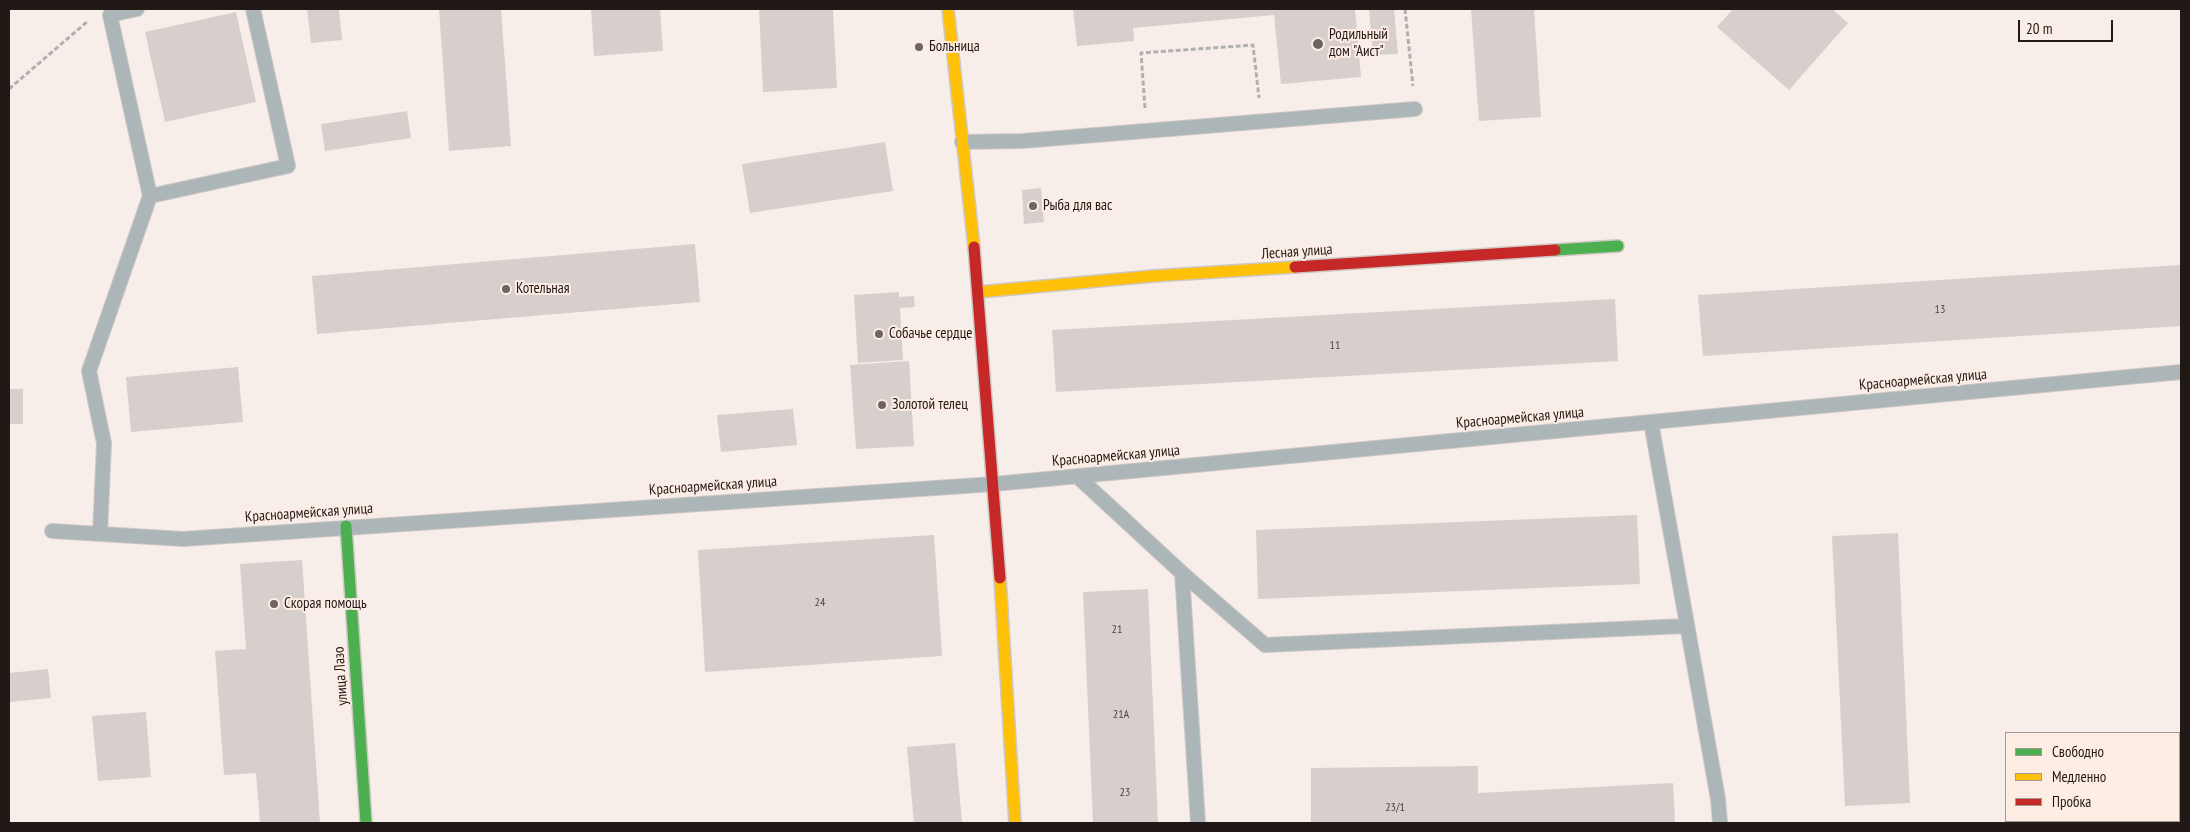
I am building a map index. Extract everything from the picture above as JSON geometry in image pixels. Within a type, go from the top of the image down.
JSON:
[{"type":"street","points":[[948,9],[979,292],[984,390],[994,484],[1015,823]]},
{"type":"street","name":"Лесная улица","points":[[979,292],[1153,276],[1618,246]]},
{"type":"street","name":"улица Лазо","points":[[346,526],[366,823]]},
{"type":"lane","points":[[100,534],[104,443],[89,371],[150,196],[110,15],[137,9]]},
{"type":"lane","points":[[150,196],[288,166],[253,9]]},
{"type":"lane","points":[[962,142],[1022,141],[1415,109]]},
{"type":"lane","name":"Красноармейская улица","points":[[52,531],[183,539],[346,526],[994,484],[2181,372]]},
{"type":"lane","points":[[1651,422],[1718,799],[1720,823]]},
{"type":"lane","points":[[1077,476],[1182,573],[1265,645],[1686,626]]},
{"type":"lane","points":[[1182,573],[1198,823]]},
{"type":"path","points":[[1405,9],[1415,109]]},
{"type":"path","points":[[9,89],[85,22],[110,15]]},
{"type":"path","points":[[1147,130],[1140,52],[1253,45],[1261,121]]},
{"type":"building","points":[[307,9],[339,9],[342,40],[311,43]]},
{"type":"building","points":[[439,9],[501,9],[511,146],[449,151]]},
{"type":"building","points":[[591,9],[660,9],[663,51],[594,56]]},
{"type":"building","points":[[759,9],[833,9],[837,88],[763,92]]},
{"type":"building","name":"Родильный дом \"Аист\"","points":[[1073,9],[1355,9],[1361,77],[1281,84],[1274,15],[1133,28],[1134,41],[1077,46]]},
{"type":"building","points":[[1369,9],[1394,9],[1398,54],[1373,55]]},
{"type":"building","points":[[1471,9],[1534,9],[1541,117],[1479,121]]},
{"type":"building","points":[[1733,9],[1832,9],[1848,23],[1789,90],[1717,27]]},
{"type":"building","points":[[236,12],[256,102],[165,122],[145,32]]},
{"type":"building","points":[[407,111],[411,138],[325,151],[321,124]]},
{"type":"building","points":[[885,142],[893,191],[750,213],[742,164]]},
{"type":"building","name":"Рыба для вас","points":[[1041,188],[1044,222],[1024,224],[1022,190]]},
{"type":"building","name":"Котельная","points":[[695,244],[700,302],[317,334],[312,276]]},
{"type":"building","points":[[2181,265],[2181,326],[1703,356],[1698,295]]},
{"type":"building","name":"Собачье сердце","points":[[899,292],[899,297],[914,296],[915,307],[900,308],[903,360],[858,363],[854,295]]},
{"type":"building","points":[[1615,299],[1618,361],[1056,392],[1052,330]]},
{"type":"building","name":"Золотой телец","points":[[909,361],[914,446],[856,449],[850,365]]},
{"type":"building","points":[[238,367],[243,422],[131,432],[126,377]]},
{"type":"building","points":[[9,389],[23,389],[23,424],[9,424]]},
{"type":"building","points":[[793,409],[797,445],[721,452],[717,415]]},
{"type":"building","points":[[1637,515],[1640,584],[1258,599],[1256,530]]},
{"type":"building","points":[[1898,533],[1910,803],[1845,806],[1832,536]]},
{"type":"building","points":[[934,535],[942,656],[705,672],[698,550]]},
{"type":"building","points":[[302,560],[320,823],[260,823],[256,773],[224,775],[215,651],[246,649],[240,564]]},
{"type":"building","points":[[1148,589],[1158,823],[1093,823],[1083,592]]},
{"type":"building","points":[[48,669],[51,698],[9,702],[9,673]]},
{"type":"building","points":[[146,712],[151,777],[98,781],[92,716]]},
{"type":"building","points":[[955,743],[962,823],[914,823],[907,747]]},
{"type":"building","points":[[1478,766],[1478,793],[1673,783],[1675,823],[1311,823],[1311,768]]},
{"type":"traffic: fast","points":[[1555,250],[1618,246]]},
{"type":"traffic: fast","points":[[346,526],[366,823]]},
{"type":"traffic: slow","points":[[948,9],[974,247]]},
{"type":"traffic: slow","points":[[979,292],[1153,276],[1295,267]]},
{"type":"traffic: slow","points":[[1000,578],[1015,823]]},
{"type":"traffic: jam","points":[[974,247],[1000,578]]},
{"type":"traffic: jam","points":[[1295,267],[1555,250]]},
{"type":"place","name":"Родильный дом \"Аист\"","points":[[1318,44]]},
{"type":"place","name":"Больница","points":[[919,47]]},
{"type":"place","name":"Рыба для вас","points":[[1033,206]]},
{"type":"place","name":"Котельная","points":[[506,289]]},
{"type":"place","name":"Собачье сердце","points":[[879,334]]},
{"type":"place","name":"Золотой телец","points":[[882,405]]},
{"type":"place","name":"Скорая помощь","points":[[274,604]]}]
